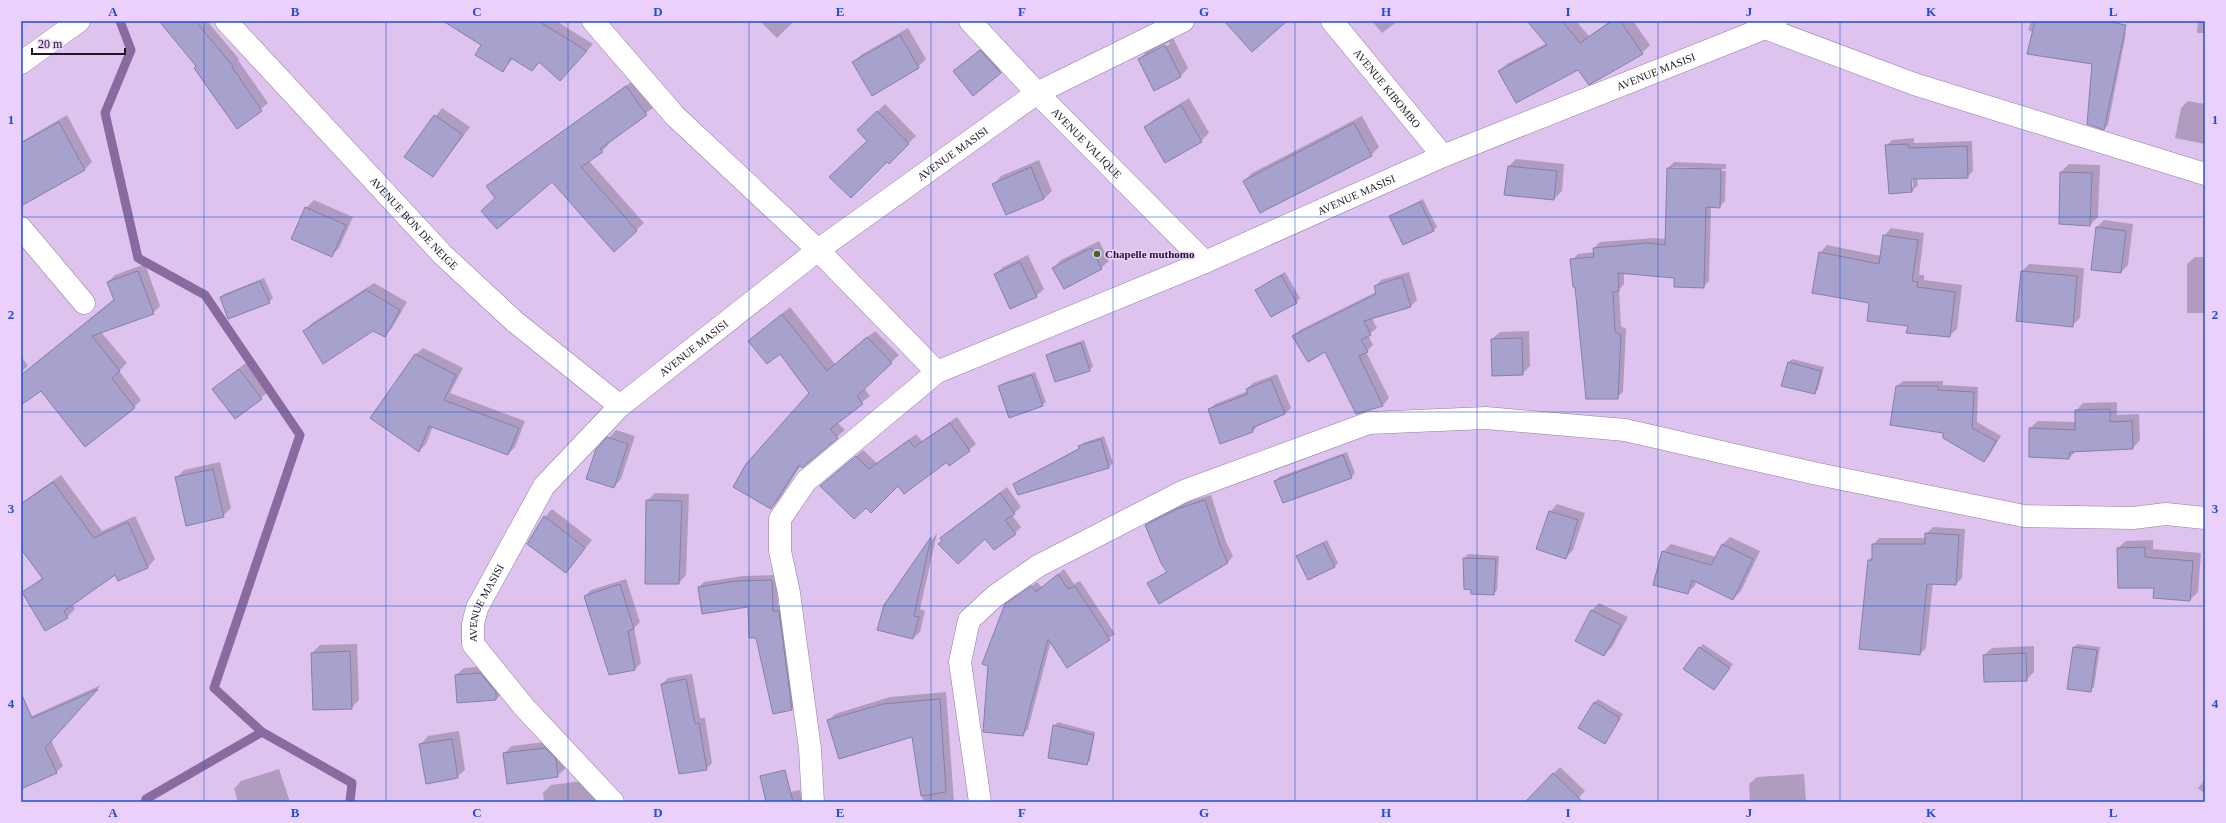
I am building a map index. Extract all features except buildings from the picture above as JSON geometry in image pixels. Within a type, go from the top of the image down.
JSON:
[{"type":"street","points":[[21,63],[79,21]]},
{"type":"street","name":"AVENUE BON DE NEIGE","points":[[226,21],[443,255],[514,321],[620,406]]},
{"type":"street","points":[[593,21],[675,116],[818,250],[937,372]]},
{"type":"street","name":"AVENUE VALIQUE","points":[[970,21],[1037,94],[1205,262]]},
{"type":"street","name":"AVENUE MASISI","points":[[612,802],[597,793],[473,644],[472,624],[477,608],[544,486],[620,406],[818,250],[1037,94],[1183,21]]},
{"type":"street","name":"AVENUE KIBOMBO","points":[[1332,21],[1443,156]]},
{"type":"street","points":[[1766,23],[1914,84],[2205,174]]},
{"type":"street","name":"AVENUE MASISI","points":[[813,802],[810,749],[790,601],[780,551],[780,519],[806,481],[937,372],[1205,262],[1443,156],[1766,23]]},
{"type":"street","points":[[21,228],[84,303]]},
{"type":"street","points":[[980,802],[960,662],[970,620],[996,596],[1038,566],[1184,491],[1369,423],[1486,418],[1625,430],[1814,473],[2024,516],[2133,518],[2166,514],[2205,518]]},
{"type":"waterway","points":[[120,21],[131,50],[105,113],[138,258],[205,295],[300,435],[214,688],[262,732],[352,783],[350,802]]},
{"type":"waterway","points":[[145,802],[146,799],[262,732]]},
{"type":"place","name":"Chapelle muthomo","points":[[1097,254]]}]
